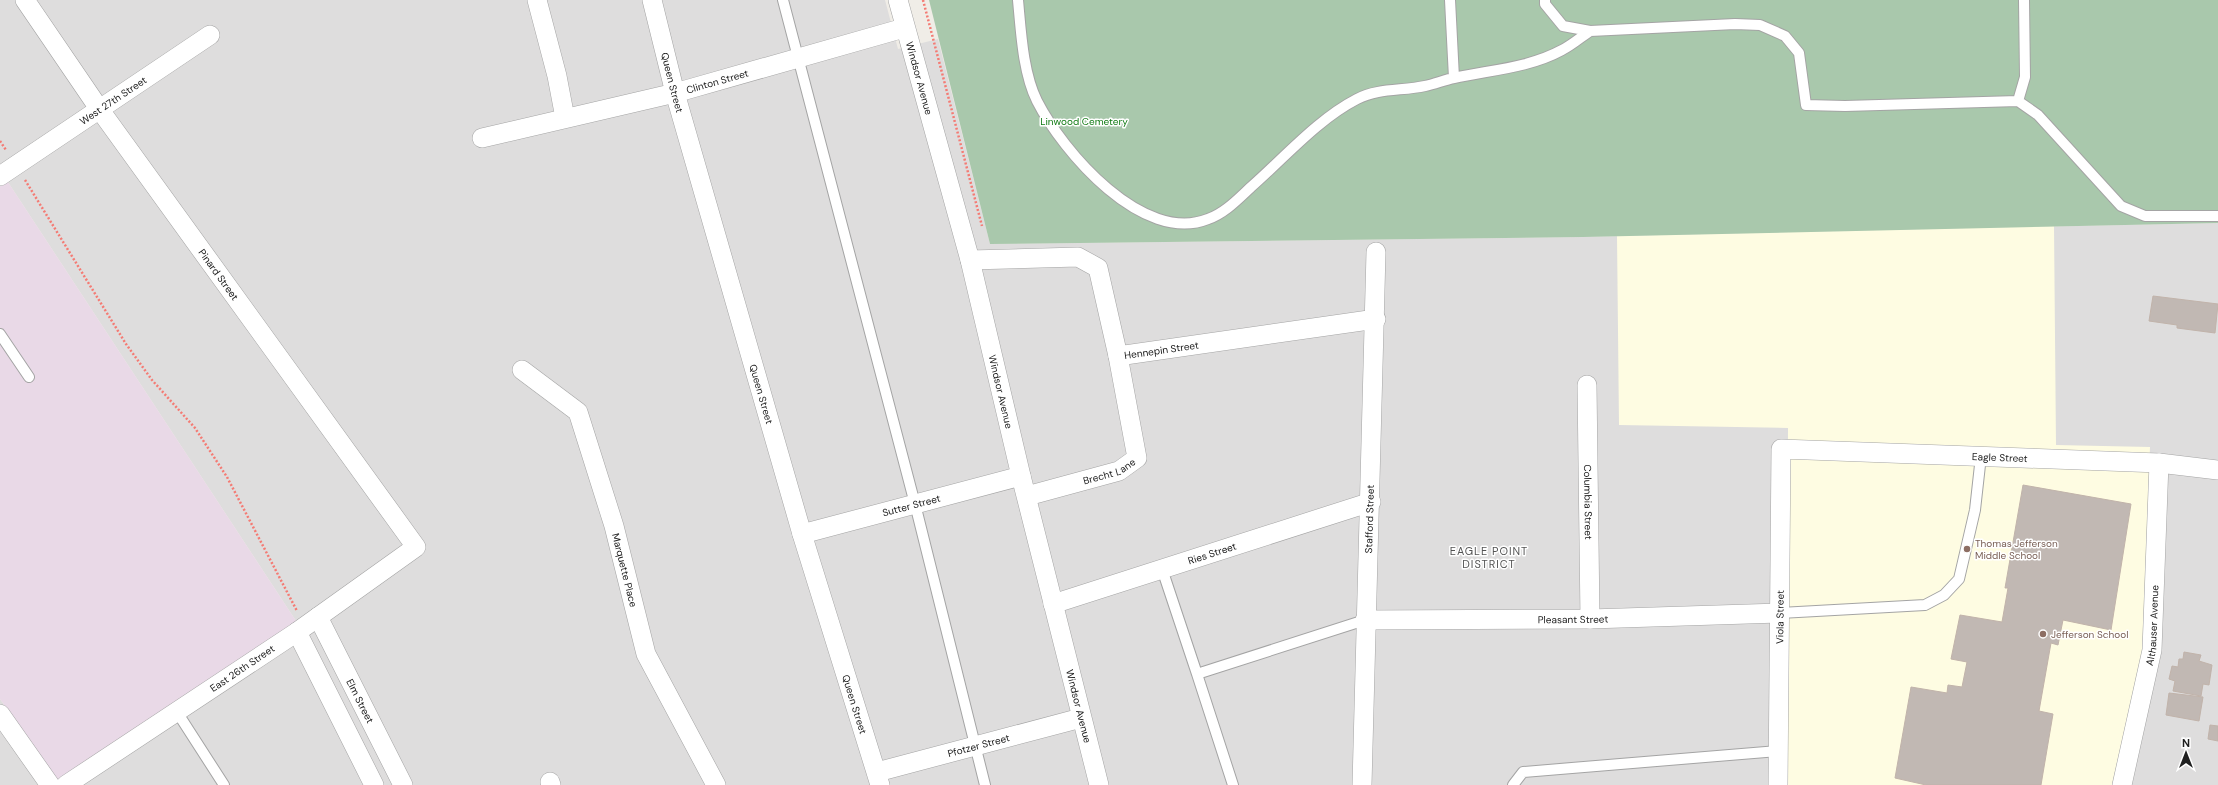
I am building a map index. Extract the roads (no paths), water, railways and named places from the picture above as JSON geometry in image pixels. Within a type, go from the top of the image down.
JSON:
[{"type":"street","name":"Pinard Street","points":[[25,0],[100,110],[416,547]]},
{"type":"street","points":[[537,0],[557,76],[565,118]]},
{"type":"street","name":"Queen Street","points":[[652,0],[675,93],[802,534],[878,779]]},
{"type":"street","name":"Windsor Avenue","points":[[898,0],[904,28],[970,260],[1021,476],[1099,785]]},
{"type":"street","name":"Clinton Street","points":[[482,138],[675,93],[904,28]]},
{"type":"street","name":"West 27th Street","points":[[0,176],[210,35]]},
{"type":"street","name":"Stafford Street","points":[[1362,785],[1365,620],[1371,502],[1376,319],[1376,252]]},
{"type":"street","name":"Hennepin Street","points":[[970,260],[1078,257],[1098,268],[1118,356],[1376,319]]},
{"type":"street","name":"Brecht Lane","points":[[1027,496],[1119,471],[1137,458],[1118,356]]},
{"type":"street","name":"Marquette Place","points":[[522,370],[578,412],[614,526],[646,654],[716,785]]},
{"type":"street","name":"Columbia Street","points":[[1587,385],[1590,619]]},
{"type":"street","name":"Eagle Street","points":[[1781,449],[2159,463],[2218,470]]},
{"type":"street","name":"Viola Street","points":[[1778,785],[1781,449]]},
{"type":"street","name":"Althauser Avenue","points":[[2122,785],[2152,650],[2159,463]]},
{"type":"street","name":"Sutter Street","points":[[802,534],[1021,476]]},
{"type":"street","name":"Ries Street","points":[[1053,604],[1371,502]]},
{"type":"street","name":"East 26th Street","points":[[66,785],[93,778],[177,712],[307,625],[416,547]]},
{"type":"street","name":"Pleasant Street","points":[[1365,620],[1590,619],[1780,613]]},
{"type":"street","points":[[307,625],[374,785]]},
{"type":"street","name":"Elm Street","points":[[307,625],[403,785]]},
{"type":"street","points":[[0,714],[50,785]]},
{"type":"street","name":"Pfotzer Street","points":[[878,779],[974,746],[1081,718]]},
{"type":"lane","points":[[783,0],[915,504],[984,785]]},
{"type":"lane","points":[[1018,0],[1022,41],[1027,67],[1037,100],[1054,127],[1100,183],[1120,200],[1142,212],[1184,223],[1208,220],[1227,208],[1308,136],[1358,99],[1380,92],[1424,86],[1454,78],[1531,63],[1561,50],[1590,31]]},
{"type":"lane","points":[[1450,0],[1454,78]]},
{"type":"lane","points":[[1545,0],[1545,4],[1563,26],[1590,31],[1735,24],[1760,25],[1785,36],[1799,53],[1803,72],[1806,105],[1845,106],[2018,101],[2038,115],[2121,206],[2144,216],[2218,216]]},
{"type":"lane","points":[[2018,101],[2025,77],[2024,0]]},
{"type":"lane","points":[[0,334],[29,377]]},
{"type":"lane","points":[[1780,613],[1925,605],[1944,595],[1959,579],[1975,510],[1981,456]]},
{"type":"lane","points":[[1162,569],[1233,785]]},
{"type":"lane","points":[[1197,674],[1365,620]]},
{"type":"lane","points":[[177,712],[224,785]]},
{"type":"lane","points":[[1513,785],[1523,772],[1778,751]]},
{"type":"place","name":"Thomas Jefferson Middle School","points":[[1967,549]]},
{"type":"place","name":"Jefferson School","points":[[2043,634]]},
{"type":"district","name":"EAGLE POINT DISTRICT","points":[[1489,557]]},
{"type":"park label","name":"Linwood Cemetery","points":[[1084,121]]}]
